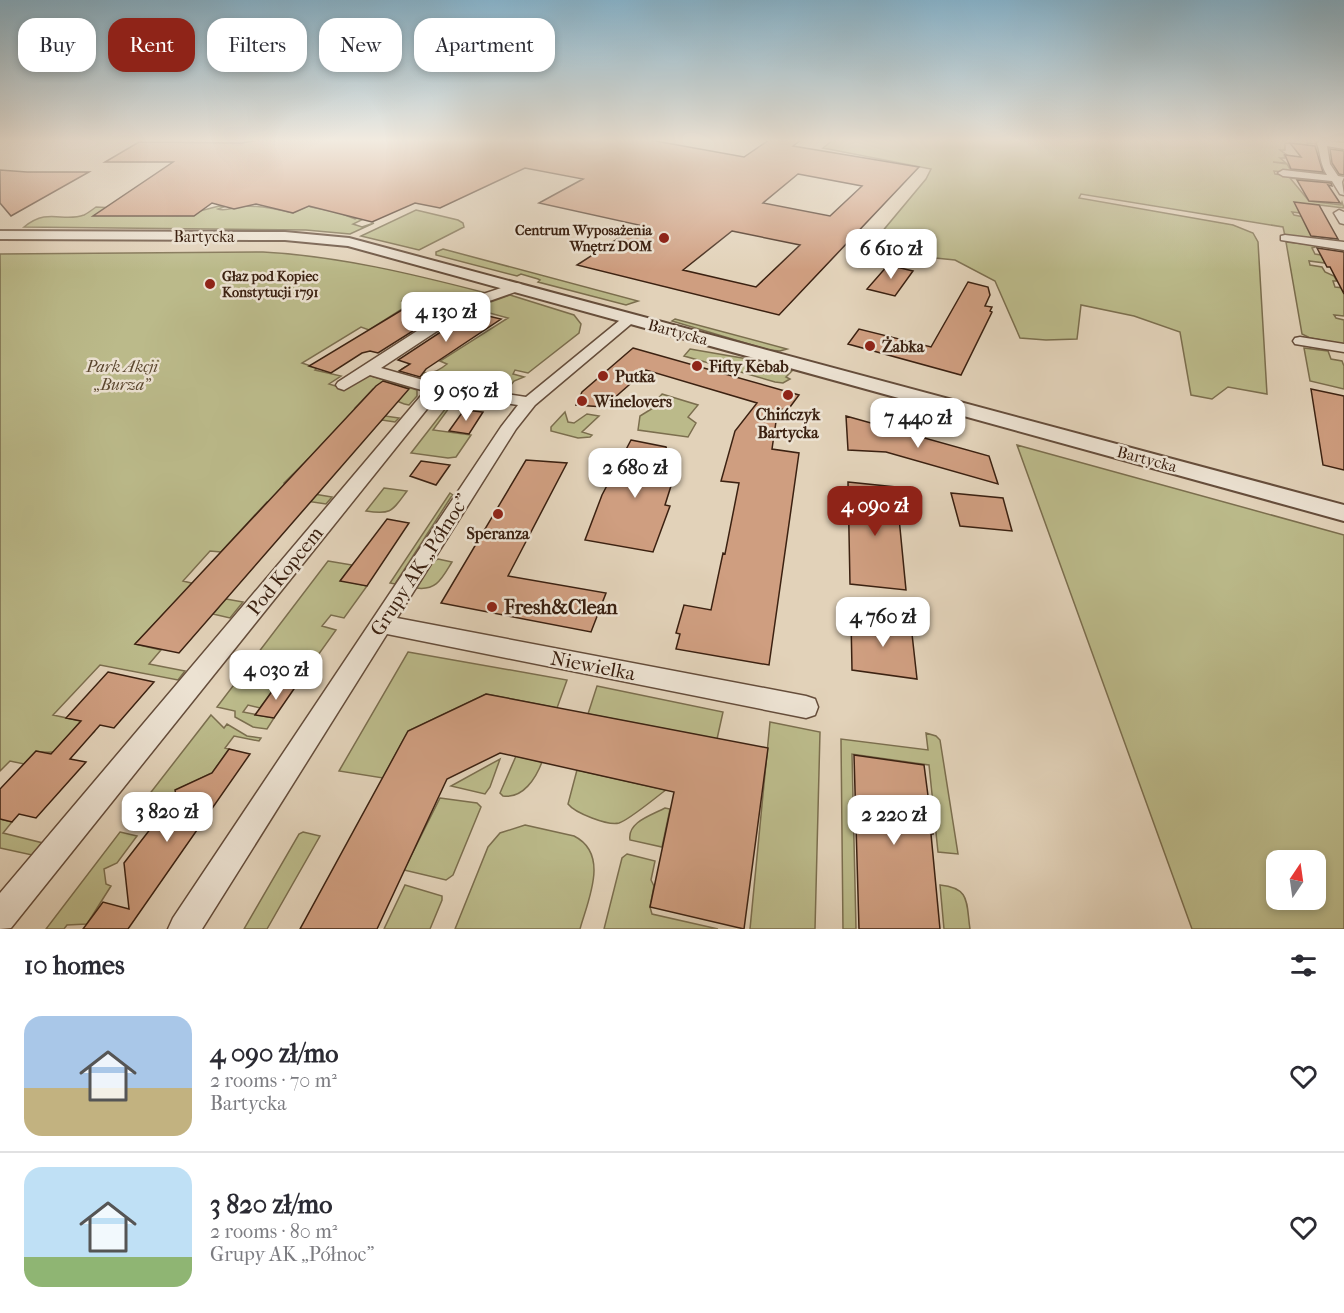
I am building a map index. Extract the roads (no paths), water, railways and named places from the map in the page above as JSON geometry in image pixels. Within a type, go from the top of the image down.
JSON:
[{"type":"street","name":"Bartycka","points":[[0,235],[319,238],[367,246],[1344,513]]},
{"type":"street","points":[[1285,238],[1344,246]]},
{"type":"street","points":[[344,385],[471,303],[516,287]]},
{"type":"street","name":"Grupy AK „Północ”","points":[[184,929],[509,426],[529,402],[630,319]]},
{"type":"street","points":[[1300,341],[1344,348]]},
{"type":"street","points":[[368,369],[435,389],[529,402]]},
{"type":"street","name":"Pod Kopcem","points":[[0,917],[435,389]]},
{"type":"street","name":"Niewielka","points":[[381,624],[806,707]]},
{"type":"place","name":"Centrum Wyposażenia Wnętrz DOM","points":[[664,238]]},
{"type":"place","name":"Głaz pod Kopiec Konstytucji 1791","points":[[210,284]]},
{"type":"place","name":"Żabka","points":[[870,346]]},
{"type":"place","name":"Fifty Kebab","points":[[697,366]]},
{"type":"place","name":"Putka","points":[[603,376]]},
{"type":"place","name":"Chińczyk Bartycka","points":[[788,395]]},
{"type":"place","name":"Winelovers","points":[[582,401]]},
{"type":"place","name":"Speranza","points":[[498,514]]},
{"type":"place","name":"Fresh&Clean","points":[[492,607]]},
{"type":"park label","name":"Park Akcji „Burza”","points":[[122,375]]}]
